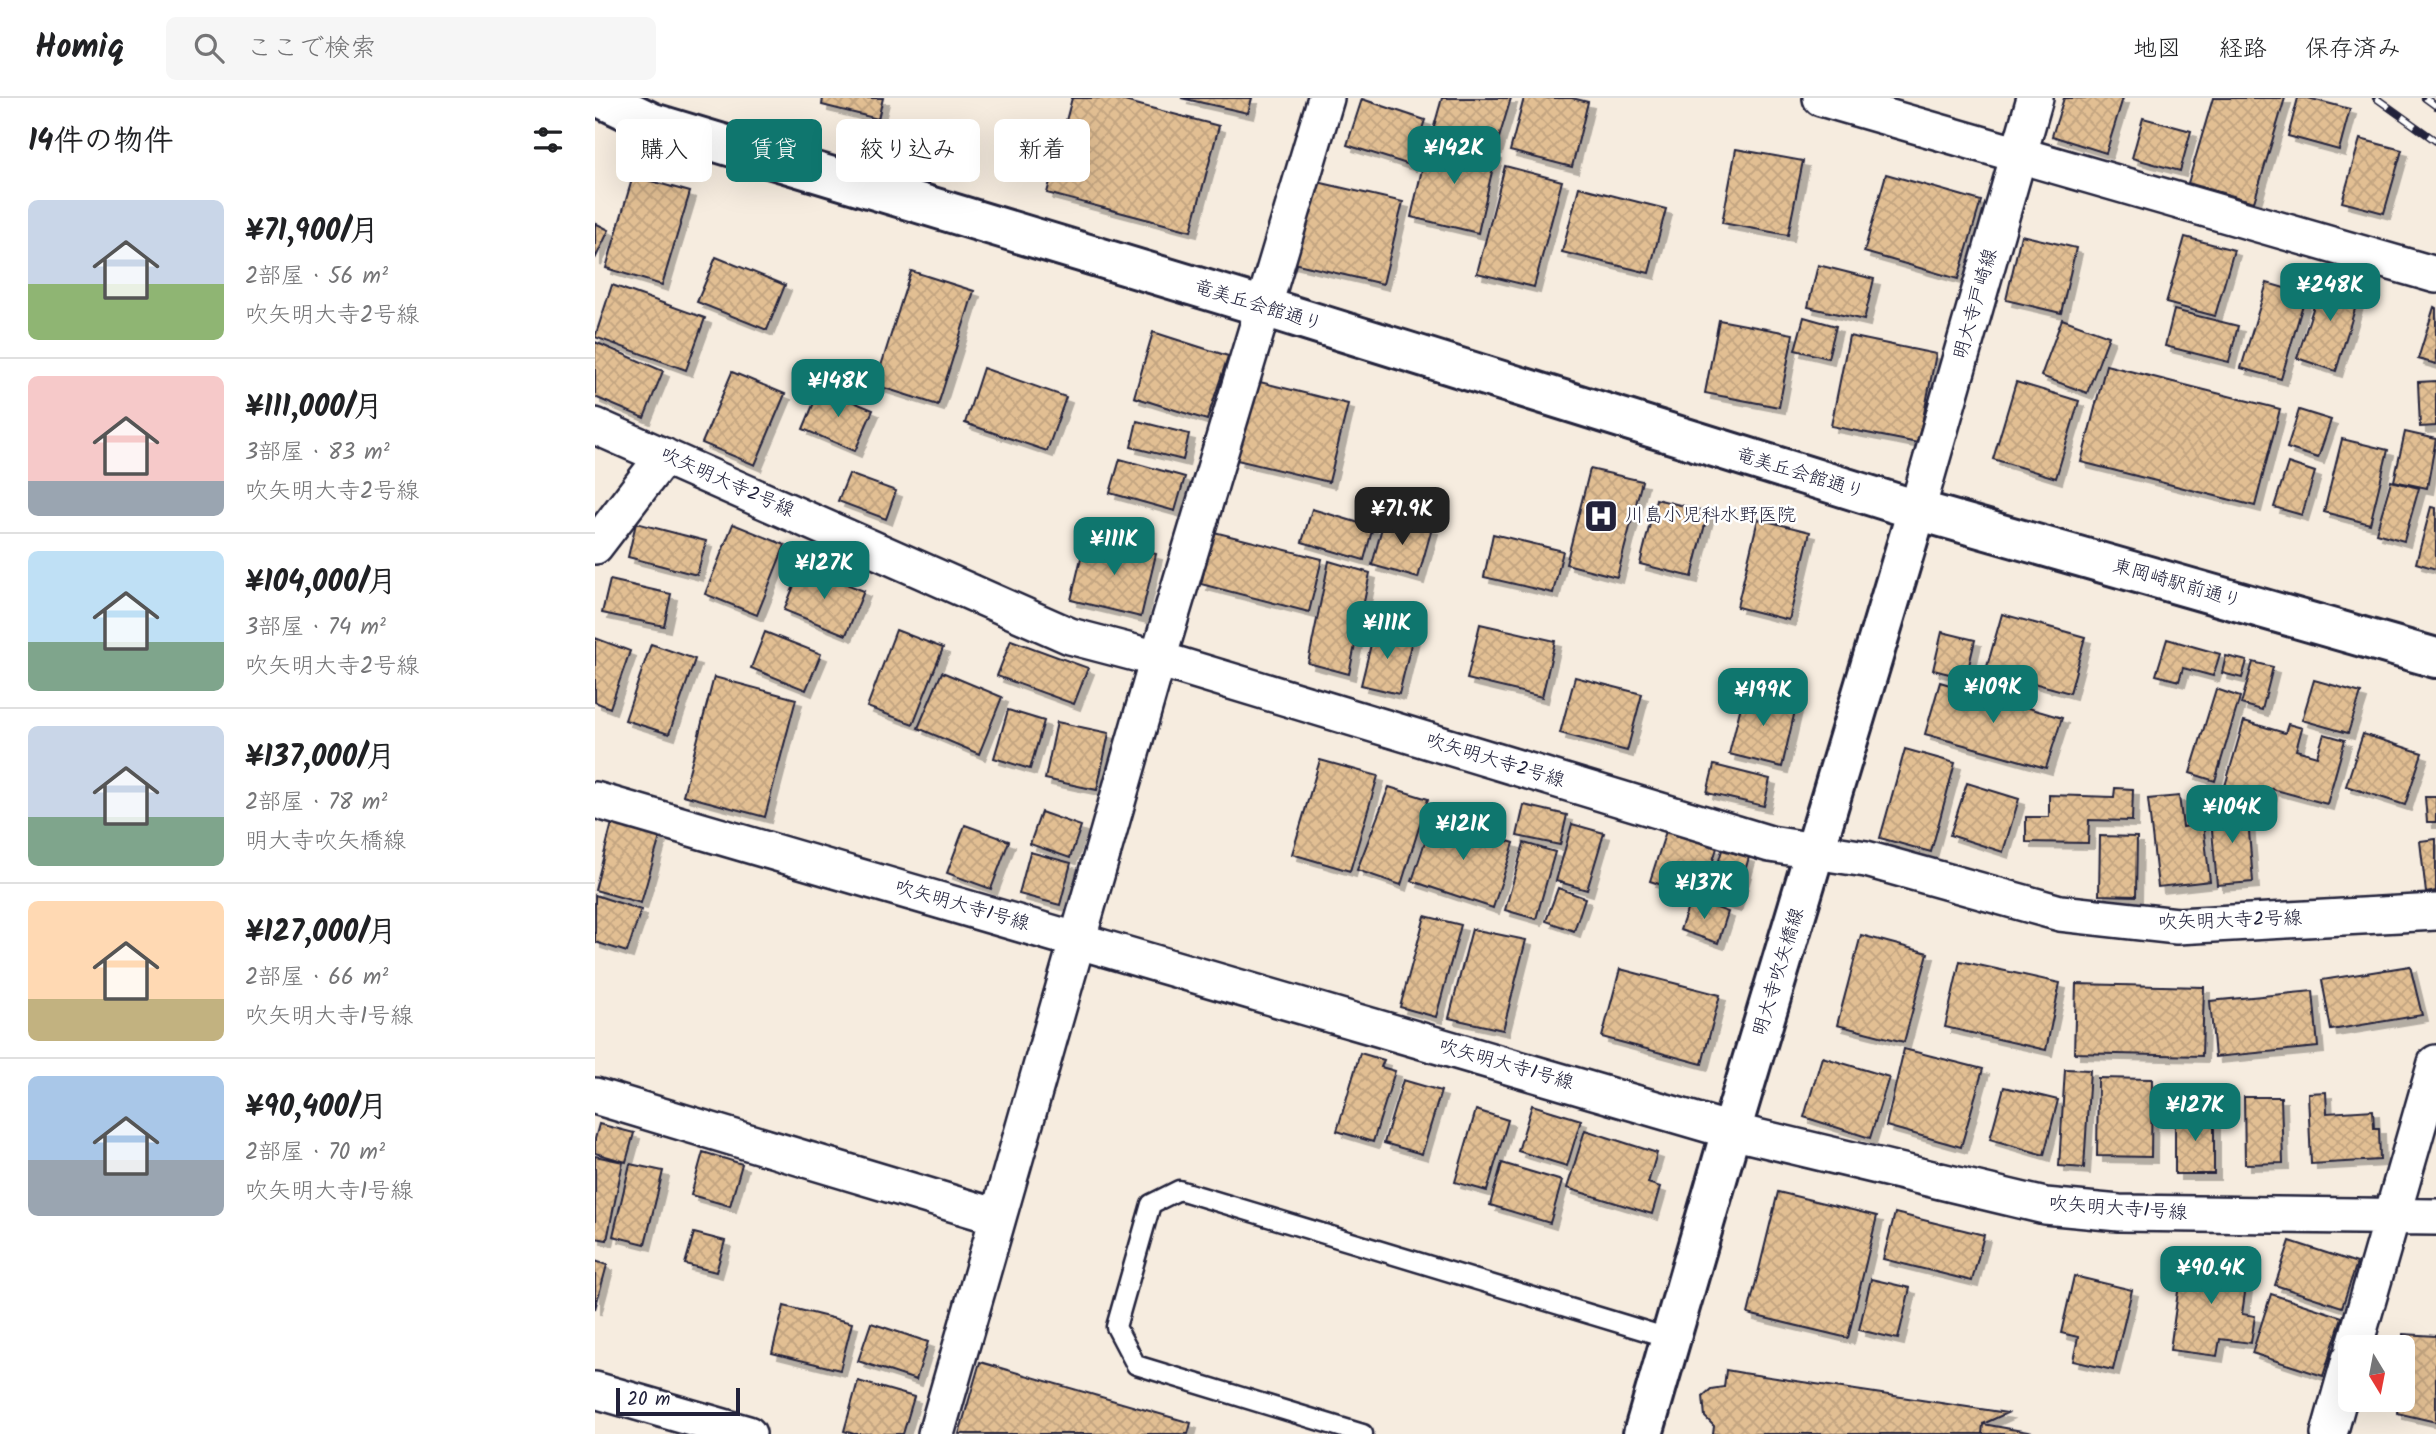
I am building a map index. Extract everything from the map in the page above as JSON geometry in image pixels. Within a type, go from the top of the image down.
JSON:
[{"type":"street","name":"竜美丘会館通り","points":[[601,98],[653,123],[1264,307],[1917,510]]},
{"type":"street","points":[[936,1434],[1158,659],[1326,98]]},
{"type":"street","points":[[1821,98],[2018,156],[2433,267]]},
{"type":"street","name":"明大寺戸崎線","points":[[1917,510],[2035,98]]},
{"type":"street","name":"吹矢明大寺2号線","points":[[595,426],[1070,636],[1158,659],[1770,844],[1866,859],[2060,913],[2177,926],[2436,912]]},
{"type":"street","points":[[595,546],[664,456]]},
{"type":"street","name":"東岡崎駅前通り","points":[[1917,510],[2436,658]]},
{"type":"street","name":"明大寺吹矢橋線","points":[[1643,1434],[1917,510]]},
{"type":"street","name":"吹矢明大寺1号線","points":[[595,800],[1731,1131],[2045,1206],[2119,1213],[2436,1217]]},
{"type":"street","points":[[2358,1335],[2436,1063]]},
{"type":"street","points":[[595,1096],[997,1217]]},
{"type":"street","points":[[595,1390],[748,1434]]},
{"type":"street","points":[[2329,1434],[2338,1402]]},
{"type":"lane","points":[[1363,1434],[1136,1365],[1116,1327],[1151,1204],[1179,1190],[1672,1339]]},
{"type":"building","points":[[823,98],[883,98],[878,119],[822,105]]},
{"type":"building","points":[[1072,98],[1113,98],[1219,126],[1191,231],[1047,193],[1050,182],[1090,182],[1090,119],[1066,119]]},
{"type":"building","points":[[1181,98],[1252,98],[1248,113]]},
{"type":"building","points":[[1442,98],[1511,98],[1496,148],[1433,130]]},
{"type":"building","points":[[1524,98],[1572,98],[1588,102],[1572,167],[1510,151]]},
{"type":"building","points":[[2064,98],[2123,98],[2106,153],[2052,136]]},
{"type":"building","points":[[2213,98],[2285,98],[2254,202],[2188,183]]},
{"type":"building","points":[[2298,98],[2350,109],[2339,150],[2288,136]]},
{"type":"building","points":[[1362,99],[1425,120],[1410,165],[1347,145]]},
{"type":"building","points":[[2143,118],[2191,131],[2180,171],[2132,158]]},
{"type":"building","points":[[1429,139],[1496,154],[1478,233],[1411,217]]},
{"type":"building","points":[[2360,139],[2402,150],[2384,213],[2342,202]]},
{"type":"building","points":[[1736,149],[1803,161],[1788,235],[1722,223]]},
{"type":"building","points":[[1505,166],[1562,181],[1534,287],[1477,273]]},
{"type":"building","points":[[1886,174],[1981,201],[1958,279],[1864,252]]},
{"type":"building","points":[[1309,180],[1403,202],[1383,284],[1289,262]]},
{"type":"building","points":[[631,182],[654,182],[690,192],[662,285],[606,268]]},
{"type":"building","points":[[1579,187],[1666,209],[1649,273],[1562,252]]},
{"type":"building","points":[[595,223],[609,230],[595,259]]},
{"type":"building","points":[[2021,235],[2076,248],[2061,313],[2006,300]]},
{"type":"building","points":[[2185,237],[2234,250],[2215,316],[2166,303]]},
{"type":"building","points":[[716,257],[785,285],[767,330],[697,302]]},
{"type":"building","points":[[1818,265],[1874,279],[1864,320],[1808,307]]},
{"type":"building","points":[[911,271],[974,291],[938,405],[875,385]]},
{"type":"building","points":[[2324,275],[2362,286],[2336,371],[2297,358]]},
{"type":"building","points":[[2267,283],[2306,294],[2281,379],[2241,368]]},
{"type":"building","points":[[612,285],[705,318],[686,370],[595,337]]},
{"type":"building","points":[[2434,307],[2436,308],[2436,364],[2418,359]]},
{"type":"building","points":[[2174,310],[2238,326],[2229,362],[2165,346]]},
{"type":"building","points":[[1804,317],[1836,326],[1828,358],[1795,350]]},
{"type":"building","points":[[2062,319],[2109,336],[2087,393],[2041,376]]},
{"type":"building","points":[[1719,320],[1793,334],[1779,407],[1705,393]]},
{"type":"building","points":[[1153,332],[1228,356],[1207,420],[1134,397]]},
{"type":"building","points":[[1849,336],[1936,354],[1918,443],[1831,426]]},
{"type":"building","points":[[595,342],[663,371],[644,418],[595,397]]},
{"type":"building","points":[[2106,365],[2280,409],[2255,506],[2081,462]]},
{"type":"building","points":[[983,368],[1066,397],[1047,451],[965,423]]},
{"type":"building","points":[[732,372],[785,394],[755,465],[702,443]]},
{"type":"building","points":[[1256,381],[1348,404],[1329,482],[1237,460]]},
{"type":"building","points":[[2436,381],[2436,426],[2420,427],[2418,382]]},
{"type":"building","points":[[2016,382],[2079,401],[2056,478],[1993,459]]},
{"type":"building","points":[[820,388],[873,410],[855,451],[803,429]]},
{"type":"building","points":[[2299,410],[2331,420],[2318,458],[2287,448]]},
{"type":"building","points":[[1137,421],[1189,434],[1183,460],[1131,447]]},
{"type":"building","points":[[2405,432],[2436,439],[2427,488],[2394,481]]},
{"type":"building","points":[[2342,439],[2388,450],[2370,524],[2324,512]]},
{"type":"building","points":[[1120,459],[1185,477],[1175,511],[1110,493]]},
{"type":"building","points":[[2288,463],[2315,472],[2302,515],[2274,507]]},
{"type":"building","points":[[1590,469],[1642,481],[1617,577],[1566,564]]},
{"type":"building","points":[[849,474],[896,491],[886,519],[838,501]]},
{"type":"building","points":[[2391,481],[2419,488],[2404,541],[2376,533]]},
{"type":"building","points":[[1656,499],[1708,512],[1692,577],[1640,564]]},
{"type":"building","points":[[2431,507],[2436,508],[2436,569],[2416,563]]},
{"type":"building","points":[[1312,509],[1373,527],[1364,560],[1302,542]]},
{"type":"building","points":[[1385,516],[1432,528],[1418,578],[1372,565]]},
{"type":"building","points":[[1758,519],[1810,532],[1789,620],[1737,607]]},
{"type":"building","points":[[636,523],[706,541],[697,575],[628,557]]},
{"type":"building","points":[[733,524],[785,545],[757,615],[705,594]]},
{"type":"building","points":[[1214,532],[1322,559],[1309,612],[1201,584]]},
{"type":"building","points":[[1493,534],[1563,551],[1553,593],[1484,577]]},
{"type":"building","points":[[1086,537],[1156,554],[1141,617],[1071,600]]},
{"type":"building","points":[[1329,561],[1370,573],[1349,674],[1308,663]]},
{"type":"building","points":[[802,566],[864,591],[846,635],[784,610]]},
{"type":"building","points":[[610,580],[671,594],[664,626],[602,613]]},
{"type":"building","points":[[2002,614],[2085,637],[2070,693],[1986,670]]},
{"type":"building","points":[[1480,624],[1555,641],[1542,697],[1467,679]]},
{"type":"building","points":[[1375,628],[1413,636],[1399,694],[1361,685]]},
{"type":"building","points":[[896,630],[943,648],[913,724],[867,707]]},
{"type":"building","points":[[765,632],[821,654],[806,690],[751,668]]},
{"type":"building","points":[[1942,632],[1975,640],[1966,678],[1933,670]]},
{"type":"building","points":[[595,638],[630,651],[610,708],[595,702]]},
{"type":"building","points":[[2167,639],[2220,654],[2213,676],[2183,668],[2179,681],[2156,675]]},
{"type":"building","points":[[1011,640],[1088,668],[1074,704],[997,676]]},
{"type":"building","points":[[651,644],[695,659],[669,734],[625,720]]},
{"type":"building","points":[[2226,656],[2247,661],[2242,678],[2222,673]]},
{"type":"building","points":[[2253,662],[2273,667],[2262,710],[2241,704]]},
{"type":"building","points":[[942,672],[1002,697],[979,754],[918,728]]},
{"type":"building","points":[[714,677],[796,699],[765,817],[683,795]]},
{"type":"building","points":[[1575,677],[1642,694],[1627,751],[1560,733]]},
{"type":"building","points":[[2314,680],[2361,693],[2348,733],[2302,720]]},
{"type":"building","points":[[1940,682],[2062,718],[2046,768],[1925,734]]},
{"type":"building","points":[[2216,689],[2240,697],[2215,781],[2190,773]]},
{"type":"building","points":[[1745,690],[1797,702],[1782,767],[1729,754]]},
{"type":"building","points":[[1008,710],[1044,721],[1030,769],[994,758]]},
{"type":"building","points":[[2244,721],[2285,733],[2288,724],[2302,728],[2296,750],[2317,756],[2324,734],[2345,740],[2327,804],[2272,789],[2269,799],[2225,786]]},
{"type":"building","points":[[1057,722],[1109,733],[1097,790],[1045,779]]},
{"type":"building","points":[[2363,734],[2422,753],[2405,805],[2346,786]]},
{"type":"building","points":[[1905,749],[1955,763],[1931,852],[1880,838]]},
{"type":"building","points":[[1320,760],[1378,776],[1350,871],[1292,854]]},
{"type":"building","points":[[1714,765],[1770,779],[1764,806],[1707,793]]},
{"type":"building","points":[[1967,783],[2019,799],[2003,852],[1950,835]]},
{"type":"building","points":[[1389,787],[1428,799],[1401,885],[1357,870]]},
{"type":"building","points":[[2115,788],[2133,789],[2132,821],[2089,820],[2088,843],[2026,842],[2026,817],[2049,817],[2049,795],[2114,797]]},
{"type":"building","points":[[2179,796],[2183,827],[2203,824],[2210,881],[2158,887],[2148,799]]},
{"type":"building","points":[[2425,797],[2436,797],[2436,822],[2427,822]]},
{"type":"building","points":[[1524,805],[1567,815],[1560,845],[1517,836]]},
{"type":"building","points":[[2247,806],[2253,882],[2217,885],[2210,809]]},
{"type":"building","points":[[1041,812],[1081,826],[1070,858],[1030,844]]},
{"type":"building","points":[[1433,817],[1514,843],[1493,908],[1412,881]]},
{"type":"building","points":[[612,823],[660,837],[641,903],[595,890]]},
{"type":"building","points":[[1572,824],[1604,833],[1587,890],[1556,881]]},
{"type":"building","points":[[965,825],[1009,841],[991,889],[947,873]]},
{"type":"building","points":[[1666,831],[1717,848],[1701,898],[1650,881]]},
{"type":"building","points":[[2100,836],[2137,837],[2136,896],[2099,895]]},
{"type":"building","points":[[2436,839],[2436,891],[2426,893],[2420,841]]},
{"type":"building","points":[[1524,843],[1555,852],[1536,919],[1505,910]]},
{"type":"building","points":[[1722,850],[1749,857],[1735,906],[1708,898]]},
{"type":"building","points":[[1030,852],[1071,863],[1060,905],[1019,894]]},
{"type":"building","points":[[1558,888],[1585,898],[1574,931],[1546,921]]},
{"type":"building","points":[[595,895],[641,910],[627,952],[595,942]]},
{"type":"building","points":[[1691,899],[1728,912],[1718,943],[1680,930]]},
{"type":"building","points":[[1425,916],[1461,925],[1436,1017],[1400,1007]]},
{"type":"building","points":[[1472,929],[1526,940],[1503,1030],[1449,1018]]},
{"type":"building","points":[[1861,935],[1928,953],[1904,1042],[1837,1025]]},
{"type":"building","points":[[1960,961],[2060,983],[2046,1050],[1945,1027]]},
{"type":"building","points":[[2410,966],[2422,1015],[2331,1030],[2322,980]]},
{"type":"building","points":[[1620,969],[1720,995],[1702,1064],[1602,1037]]},
{"type":"building","points":[[2076,984],[2204,987],[2202,1056],[2074,1053]]},
{"type":"building","points":[[2313,991],[2318,1047],[2215,1057],[2210,1001]]},
{"type":"building","points":[[1904,1049],[1983,1069],[1961,1147],[1886,1126]]},
{"type":"building","points":[[1360,1053],[1384,1060],[1381,1067],[1395,1071],[1373,1142],[1337,1131]]},
{"type":"building","points":[[1822,1057],[1889,1077],[1870,1138],[1804,1117]]},
{"type":"building","points":[[2065,1069],[2090,1070],[2084,1168],[2059,1166]]},
{"type":"building","points":[[2098,1078],[2152,1079],[2151,1157],[2097,1156]]},
{"type":"building","points":[[1403,1080],[1441,1091],[1422,1154],[1384,1143]]},
{"type":"building","points":[[2004,1087],[2058,1100],[2044,1155],[1990,1139]]},
{"type":"building","points":[[2326,1092],[2327,1113],[2373,1110],[2374,1128],[2379,1128],[2380,1160],[2311,1164],[2308,1093]]},
{"type":"building","points":[[2244,1097],[2281,1097],[2283,1163],[2245,1164]]},
{"type":"building","points":[[1532,1105],[1581,1120],[1567,1166],[1518,1151]]},
{"type":"building","points":[[1476,1110],[1508,1120],[1487,1191],[1455,1182]]},
{"type":"building","points":[[2214,1112],[2214,1174],[2175,1174],[2175,1113]]},
{"type":"building","points":[[599,1124],[634,1133],[626,1162],[595,1153]]},
{"type":"building","points":[[1585,1130],[1657,1153],[1648,1183],[1660,1187],[1652,1214],[1567,1188]]},
{"type":"building","points":[[703,1152],[742,1164],[730,1206],[691,1195]]},
{"type":"building","points":[[595,1156],[623,1162],[607,1240],[595,1238]]},
{"type":"building","points":[[1502,1163],[1562,1181],[1550,1223],[1490,1205]]},
{"type":"building","points":[[630,1164],[663,1171],[645,1244],[613,1236]]},
{"type":"building","points":[[1778,1192],[1877,1216],[1848,1338],[1748,1314]]},
{"type":"building","points":[[1895,1213],[1984,1235],[1972,1281],[1883,1259]]},
{"type":"building","points":[[694,1233],[725,1241],[716,1272],[685,1264]]},
{"type":"building","points":[[2290,1241],[2357,1263],[2342,1307],[2275,1285]]},
{"type":"building","points":[[2183,1255],[2249,1265],[2242,1314],[2255,1316],[2251,1343],[2220,1339],[2217,1356],[2170,1350]]},
{"type":"building","points":[[595,1261],[607,1265],[595,1309]]},
{"type":"building","points":[[2074,1276],[2132,1290],[2113,1370],[2073,1361],[2078,1337],[2061,1333]]},
{"type":"building","points":[[1871,1279],[1910,1288],[1898,1339],[1859,1330]]},
{"type":"building","points":[[2271,1294],[2342,1317],[2323,1376],[2252,1353]]},
{"type":"building","points":[[784,1306],[852,1323],[840,1370],[772,1353]]},
{"type":"building","points":[[871,1323],[928,1342],[916,1380],[858,1361]]},
{"type":"building","points":[[2403,1334],[2436,1336],[2436,1422],[2397,1413],[2415,1412],[2415,1335]]},
{"type":"building","points":[[980,1362],[1191,1423],[1188,1434],[959,1434]]},
{"type":"building","points":[[1726,1370],[2007,1413],[1983,1424],[1982,1434],[1713,1434],[1714,1426],[1705,1417],[1703,1396],[1711,1389],[1724,1387]]},
{"type":"building","points":[[858,1381],[914,1397],[903,1434],[854,1434],[844,1431]]},
{"type":"building","points":[[1983,1424],[2039,1434],[1982,1434]]},
{"type":"railway","points":[[2376,98],[2436,141]]},
{"type":"railway","points":[[2425,98],[2436,106]]},
{"type":"place","name":"川島小児科水野医院","points":[[1601,516]]}]
